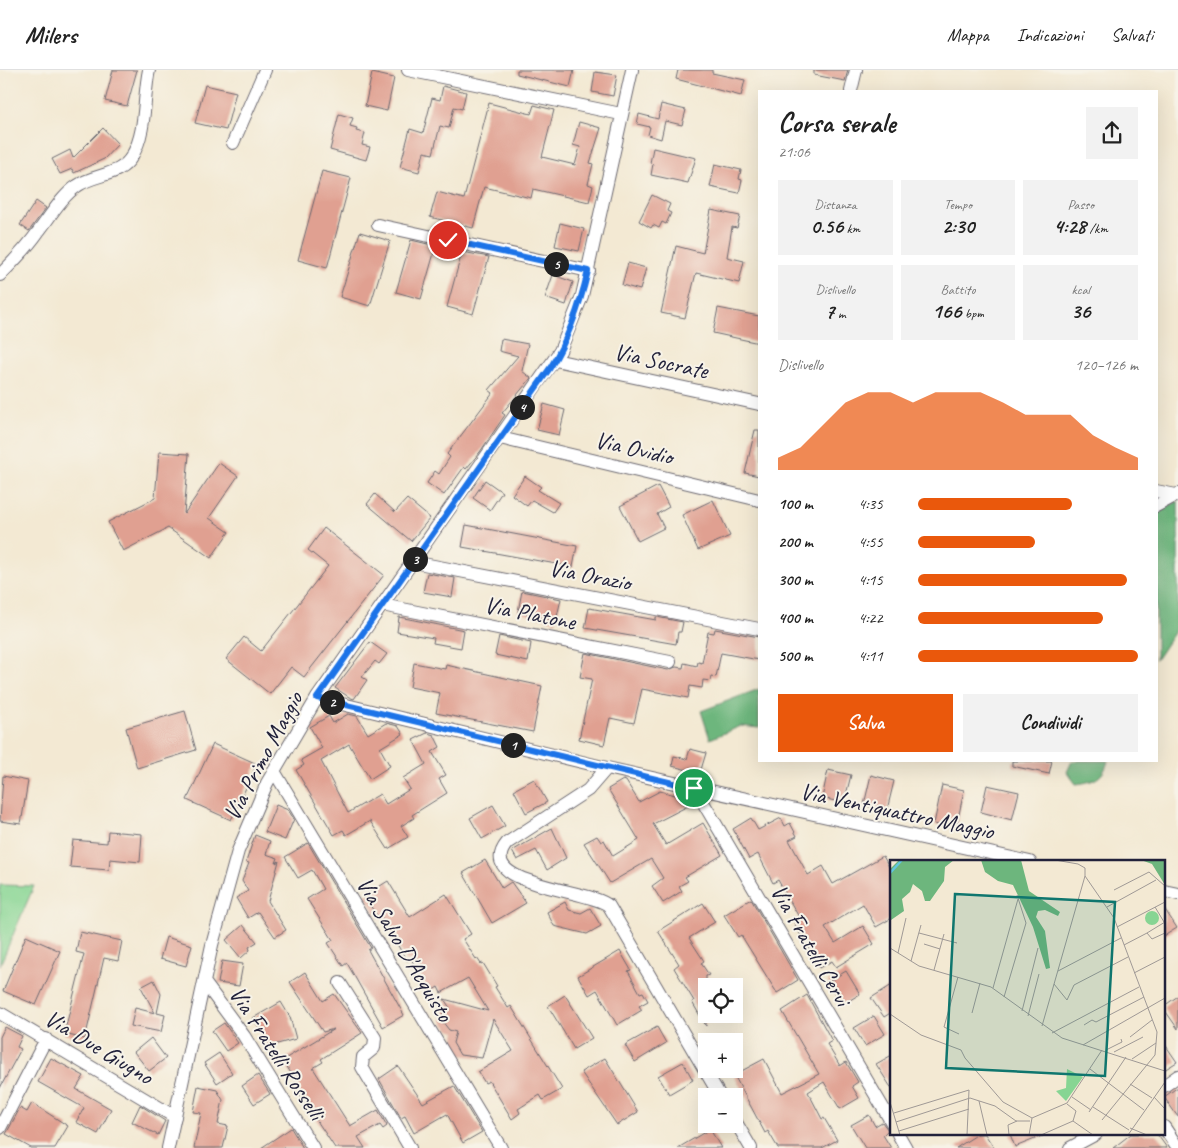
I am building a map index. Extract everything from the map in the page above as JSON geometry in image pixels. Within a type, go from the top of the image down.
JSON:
[{"type":"street","points":[[0,275],[23,252],[71,190],[85,181],[114,172],[129,161],[137,145],[140,133],[148,70]]},
{"type":"street","points":[[233,143],[265,70]]},
{"type":"street","points":[[408,70],[622,114]]},
{"type":"street","name":"Via Primo Maggio","points":[[169,1142],[204,982],[238,851],[274,771],[317,698],[555,360],[576,314],[588,271],[632,70]]},
{"type":"street","points":[[852,90],[856,70]]},
{"type":"street","points":[[378,225],[588,271]]},
{"type":"street","name":"Via Socrate","points":[[555,360],[758,404]]},
{"type":"street","name":"Via Ovidio","points":[[500,438],[758,500]]},
{"type":"street","points":[[1158,491],[1177,495]]},
{"type":"street","points":[[1158,505],[1177,495]]},
{"type":"street","name":"Via Orazio","points":[[413,562],[758,629]]},
{"type":"street","name":"Via Platone","points":[[382,605],[670,662]]},
{"type":"street","name":"Via Ventiquattro Maggio","points":[[317,698],[607,768],[1021,860]]},
{"type":"street","points":[[607,768],[588,790],[507,843],[502,852],[502,864],[508,872],[521,879],[595,898],[609,906],[715,1088]]},
{"type":"street","name":"Via Salvo D'Acquisto","points":[[274,771],[501,1148]]},
{"type":"street","name":"Via Fratelli Cervi","points":[[694,788],[890,1120]]},
{"type":"street","name":"Via Fratelli Rosselli","points":[[204,982],[244,1036],[313,1148]]},
{"type":"street","points":[[340,983],[375,1038],[374,1048],[363,1057],[362,1067],[410,1148]]},
{"type":"street","name":"Via Due Giugno","points":[[0,1013],[46,1039],[118,1085],[175,1117]]},
{"type":"street","points":[[0,1128],[46,1039]]},
{"type":"street","points":[[1166,1085],[1178,1076]]},
{"type":"street","points":[[1166,1130],[1178,1148]]},
{"type":"street","points":[[742,1133],[750,1148]]},
{"type":"street","points":[[899,1136],[906,1148]]},
{"type":"street","points":[[1070,1148],[1092,1136]]},
{"type":"street","points":[[169,1142],[178,1148]]},
{"type":"green space","points":[[1178,501],[1178,627],[1158,657],[1158,511]]},
{"type":"green space","points":[[758,689],[758,728],[741,726],[710,739],[701,711]]},
{"type":"green space","points":[[1072,762],[1108,762],[1100,776],[1092,781],[1076,784],[1067,772]]},
{"type":"green space","points":[[0,885],[34,886],[0,965]]},
{"type":"building","points":[[113,70],[137,70],[127,106],[105,101]]},
{"type":"building","points":[[517,70],[574,70],[570,87],[517,74]]},
{"type":"building","points":[[678,70],[712,70],[712,73],[745,80],[741,96],[676,79]]},
{"type":"building","points":[[814,70],[848,70],[845,81],[814,75]]},
{"type":"building","points":[[595,72],[617,75],[613,96],[592,92]]},
{"type":"building","points":[[372,73],[394,78],[387,111],[365,106]]},
{"type":"building","points":[[205,85],[236,92],[226,130],[195,123]]},
{"type":"building","points":[[443,86],[466,92],[462,109],[454,107],[449,128],[440,126],[433,154],[424,152],[419,172],[400,167],[410,129],[423,133],[432,98],[440,100]]},
{"type":"building","points":[[489,103],[531,114],[534,105],[554,110],[542,157],[575,165],[580,147],[573,145],[579,122],[601,128],[590,163],[593,164],[588,184],[593,186],[589,202],[533,189],[531,198],[484,187],[473,228],[430,217],[437,192],[464,199]]},
{"type":"building","points":[[661,104],[686,110],[682,125],[665,121],[661,139],[648,135],[650,127],[637,124],[639,114],[658,119]]},
{"type":"building","points":[[339,114],[353,118],[350,126],[357,128],[356,131],[365,133],[362,145],[370,147],[366,160],[330,150]]},
{"type":"building","points":[[103,128],[118,144],[104,159],[74,173],[72,169],[60,174],[52,159],[70,150],[73,158]]},
{"type":"building","points":[[653,148],[696,158],[688,183],[651,175],[653,164],[650,163]]},
{"type":"building","points":[[715,164],[741,170],[739,179],[742,180],[739,193],[710,187]]},
{"type":"building","points":[[322,171],[351,178],[327,268],[298,260]]},
{"type":"building","points":[[652,195],[670,204],[667,211],[671,213],[666,224],[662,222],[659,228],[653,225],[651,228],[639,221]]},
{"type":"building","points":[[36,201],[46,208],[29,231],[20,225]]},
{"type":"building","points":[[711,210],[740,216],[737,228],[732,227],[727,257],[744,261],[739,283],[696,273],[685,318],[661,313],[676,246],[703,253]]},
{"type":"building","points":[[560,223],[584,229],[579,251],[555,246]]},
{"type":"building","points":[[360,232],[390,241],[370,306],[340,297]]},
{"type":"building","points":[[411,240],[436,246],[421,299],[396,292]]},
{"type":"building","points":[[462,252],[489,257],[473,314],[447,307]]},
{"type":"building","points":[[628,263],[646,268],[640,290],[622,285]]},
{"type":"building","points":[[553,275],[573,282],[566,305],[545,298]]},
{"type":"building","points":[[718,308],[758,316],[758,343],[713,333]]},
{"type":"building","points":[[501,339],[528,344],[522,371],[531,378],[502,413],[505,415],[480,452],[466,469],[464,467],[444,495],[427,483],[435,471],[439,474],[450,457],[447,454],[493,393],[489,390],[518,356],[499,351]]},
{"type":"building","points":[[544,404],[565,410],[559,435],[537,430]]},
{"type":"building","points":[[755,430],[758,430],[758,476],[745,473]]},
{"type":"building","points":[[159,452],[189,454],[184,514],[219,463],[238,476],[209,518],[229,532],[211,558],[168,528],[123,551],[108,522],[155,498]]},
{"type":"building","points":[[525,476],[541,487],[538,490],[559,503],[553,512],[532,500],[527,506],[512,495]]},
{"type":"building","points":[[485,480],[502,492],[490,510],[473,498]]},
{"type":"building","points":[[658,486],[669,507],[657,514],[664,528],[638,541],[620,506]]},
{"type":"building","points":[[375,494],[395,512],[407,499],[430,518],[411,541],[367,504]]},
{"type":"building","points":[[713,500],[730,536],[698,550],[682,515]]},
{"type":"building","points":[[466,525],[577,546],[573,567],[462,547]]},
{"type":"building","points":[[324,528],[384,575],[304,677],[291,667],[270,694],[226,659],[244,637],[261,651],[328,566],[308,550]]},
{"type":"building","points":[[427,573],[455,578],[452,597],[423,592]]},
{"type":"building","points":[[522,591],[561,599],[556,621],[518,612]]},
{"type":"building","points":[[589,608],[656,620],[656,617],[683,622],[681,632],[678,632],[676,644],[585,628]]},
{"type":"building","points":[[399,617],[464,630],[461,648],[433,643],[434,638],[397,632]]},
{"type":"building","points":[[715,629],[758,637],[758,660],[721,653],[716,677],[711,676],[710,681],[703,680],[702,688],[690,686],[688,698],[642,689],[634,723],[610,718],[604,745],[579,739],[592,679],[580,677],[585,653],[668,670],[676,667],[683,668],[684,663],[697,666],[698,662],[702,663],[708,632],[714,633]]},
{"type":"building","points":[[499,636],[531,643],[528,662],[495,655]]},
{"type":"building","points":[[370,642],[387,654],[379,664],[375,661],[362,677],[367,680],[354,699],[335,688]]},
{"type":"building","points":[[414,663],[445,669],[446,665],[542,686],[533,732],[436,713],[440,693],[410,687]]},
{"type":"building","points":[[185,711],[196,750],[137,768],[126,728]]},
{"type":"building","points":[[348,714],[357,716],[368,734],[386,723],[398,726],[403,734],[380,748],[390,766],[370,779],[349,744],[321,761],[348,813],[380,794],[386,804],[410,789],[403,778],[426,764],[413,740],[427,733],[434,735],[440,747],[432,752],[446,775],[439,779],[447,793],[412,815],[414,818],[401,826],[408,837],[388,849],[370,821],[346,835],[343,830],[334,835],[296,770],[304,765],[301,760],[322,748],[310,727],[329,716],[333,723]]},
{"type":"building","points":[[213,744],[257,764],[231,820],[187,800]]},
{"type":"building","points":[[690,749],[706,753],[700,773],[672,766],[674,756],[687,759]]},
{"type":"building","points":[[1012,762],[1052,762],[1049,774],[1012,766]]},
{"type":"building","points":[[828,770],[851,775],[844,803],[822,798]]},
{"type":"building","points":[[871,775],[894,781],[887,810],[864,805]]},
{"type":"building","points":[[3,776],[28,781],[21,824],[0,821]]},
{"type":"building","points":[[534,779],[547,802],[526,813],[514,790]]},
{"type":"building","points":[[623,780],[626,781],[639,802],[660,791],[683,797],[688,806],[653,824],[666,845],[703,823],[722,855],[685,877],[688,881],[679,886],[682,891],[663,903],[652,886],[663,878],[651,859],[610,883],[584,843],[597,836],[601,842],[604,840],[613,856],[639,840],[608,789]]},
{"type":"building","points":[[942,785],[964,790],[956,829],[934,824]]},
{"type":"building","points":[[987,785],[1019,792],[1012,820],[981,812]]},
{"type":"building","points":[[276,805],[288,810],[294,819],[285,840],[265,832]]},
{"type":"building","points":[[493,805],[505,826],[482,839],[470,818]]},
{"type":"building","points":[[751,818],[758,830],[781,818],[785,826],[790,823],[797,836],[789,840],[808,875],[823,866],[833,884],[883,856],[890,868],[890,919],[876,927],[863,904],[825,927],[835,943],[863,926],[874,944],[836,967],[832,961],[819,968],[794,923],[800,919],[778,880],[773,883],[758,854],[749,859],[733,829]]},
{"type":"building","points":[[552,828],[566,858],[547,870],[536,850],[517,860],[512,851]]},
{"type":"building","points":[[108,831],[142,834],[140,862],[110,859],[109,870],[70,867],[73,840],[107,843]]},
{"type":"building","points":[[255,835],[270,841],[266,854],[278,858],[276,863],[279,861],[268,901],[286,930],[275,937],[258,912],[248,918],[236,898],[248,891],[242,881],[249,863],[246,862]]},
{"type":"building","points":[[308,843],[371,948],[368,950],[404,1015],[383,1027],[347,963],[343,966],[328,943],[333,940],[307,899],[323,889],[312,870],[298,878],[285,857]]},
{"type":"building","points":[[485,860],[502,888],[511,882],[526,903],[492,923],[463,873]]},
{"type":"building","points":[[388,881],[410,917],[446,894],[471,934],[463,939],[476,959],[481,964],[483,963],[508,1008],[511,1006],[562,1089],[543,1100],[540,1095],[518,1109],[520,1113],[512,1119],[489,1081],[485,1083],[478,1072],[513,1051],[493,1019],[482,1058],[460,1055],[453,1043],[456,1032],[449,1030],[442,1021],[443,1012],[450,1008],[444,999],[488,1011],[468,978],[441,993],[438,987],[430,992],[411,959],[407,961],[381,917],[379,919],[364,896]]},
{"type":"building","points":[[751,899],[798,980],[777,993],[741,935],[738,937],[724,915]]},
{"type":"building","points":[[565,902],[569,910],[581,913],[590,908],[601,926],[587,934],[554,926],[547,912]]},
{"type":"building","points":[[703,903],[715,922],[689,938],[704,961],[701,963],[709,975],[706,978],[698,978],[698,1012],[692,1002],[694,1001],[674,968],[679,964],[658,931]]},
{"type":"building","points":[[1166,911],[1177,928],[1166,935]]},
{"type":"building","points":[[243,925],[257,942],[249,947],[250,950],[241,958],[226,940]]},
{"type":"building","points":[[80,932],[122,941],[118,961],[104,958],[85,1039],[64,1034],[84,954],[76,952]]},
{"type":"building","points":[[26,936],[60,951],[36,1005],[3,991]]},
{"type":"building","points":[[166,937],[192,945],[186,966],[160,959]]},
{"type":"building","points":[[620,951],[631,970],[628,971],[640,993],[643,992],[648,1001],[639,1006],[642,1010],[617,1025],[597,990],[589,995],[578,976]]},
{"type":"building","points":[[222,961],[243,964],[239,986],[218,983]]},
{"type":"building","points":[[846,971],[860,994],[842,1005],[828,982]]},
{"type":"building","points":[[305,972],[323,1001],[334,994],[362,1033],[321,1059],[323,1062],[313,1068],[350,1126],[378,1110],[387,1126],[383,1129],[380,1125],[358,1137],[365,1148],[335,1148],[298,1092],[301,1090],[283,1060],[334,1029],[323,1032],[290,982]]},
{"type":"building","points":[[154,980],[161,994],[157,1013],[165,1015],[161,1032],[131,1026],[135,1008],[155,1013],[141,987]]},
{"type":"building","points":[[890,986],[890,1013],[884,1017],[871,998]]},
{"type":"building","points":[[565,995],[592,1038],[574,1049],[548,1006]]},
{"type":"building","points":[[807,995],[832,1041],[827,1044],[840,1066],[846,1062],[858,1082],[852,1086],[859,1098],[840,1109],[824,1082],[808,1092],[822,1119],[824,1118],[837,1140],[822,1148],[778,1148],[768,1131],[765,1133],[743,1092],[743,1088],[741,1088],[736,1078],[743,1078],[743,1070],[764,1059],[782,1093],[819,1074],[782,1011]]},
{"type":"building","points":[[1178,996],[1178,1029],[1166,1012],[1166,1005]]},
{"type":"building","points":[[281,1002],[290,1017],[296,1039],[266,1047],[263,1034],[253,1018]]},
{"type":"building","points":[[874,1016],[885,1034],[865,1046],[854,1028]]},
{"type":"building","points":[[224,1023],[238,1043],[226,1051],[212,1031]]},
{"type":"building","points":[[5,1027],[22,1036],[17,1047],[21,1049],[0,1088],[0,1037]]},
{"type":"building","points":[[657,1027],[666,1043],[635,1062],[625,1045]]},
{"type":"building","points":[[151,1038],[166,1058],[149,1071],[134,1052]]},
{"type":"building","points":[[1166,1046],[1177,1062],[1166,1069]]},
{"type":"building","points":[[219,1053],[232,1073],[217,1083],[204,1063]]},
{"type":"building","points":[[890,1056],[890,1086],[876,1064]]},
{"type":"building","points":[[51,1058],[84,1076],[76,1089],[111,1109],[98,1134],[76,1122],[84,1108],[38,1082]]},
{"type":"building","points":[[605,1058],[638,1112],[617,1125],[581,1072]]},
{"type":"building","points":[[683,1062],[693,1080],[669,1094],[658,1076]]},
{"type":"building","points":[[398,1066],[423,1103],[454,1086],[482,1132],[463,1143],[447,1114],[414,1133],[405,1116],[401,1118],[379,1079]]},
{"type":"building","points":[[258,1075],[270,1094],[254,1104],[242,1086]]},
{"type":"building","points":[[198,1086],[217,1090],[223,1100],[218,1124],[228,1126],[223,1148],[194,1148],[201,1113],[193,1112]]},
{"type":"building","points":[[1178,1087],[1178,1117],[1166,1100],[1166,1096]]},
{"type":"building","points":[[32,1103],[68,1126],[55,1148],[31,1148],[6,1134],[20,1108],[27,1112]]},
{"type":"building","points":[[140,1105],[165,1121],[158,1135],[132,1122]]},
{"type":"building","points":[[869,1115],[875,1126],[882,1122],[888,1130],[883,1135],[891,1148],[865,1148],[851,1125]]},
{"type":"building","points":[[291,1128],[303,1148],[261,1148]]},
{"type":"building","points":[[703,1133],[712,1133],[721,1148],[678,1148]]},
{"type":"building","points":[[975,1136],[986,1136],[994,1148],[956,1148]]},
{"type":"building","points":[[1011,1136],[1042,1136],[1015,1147]]},
{"type":"building","points":[[1128,1136],[1158,1136],[1167,1148],[1113,1148]]},
{"type":"route","points":[[448,240],[588,271],[582,296],[571,328],[550,368],[317,698],[694,788]]}]
